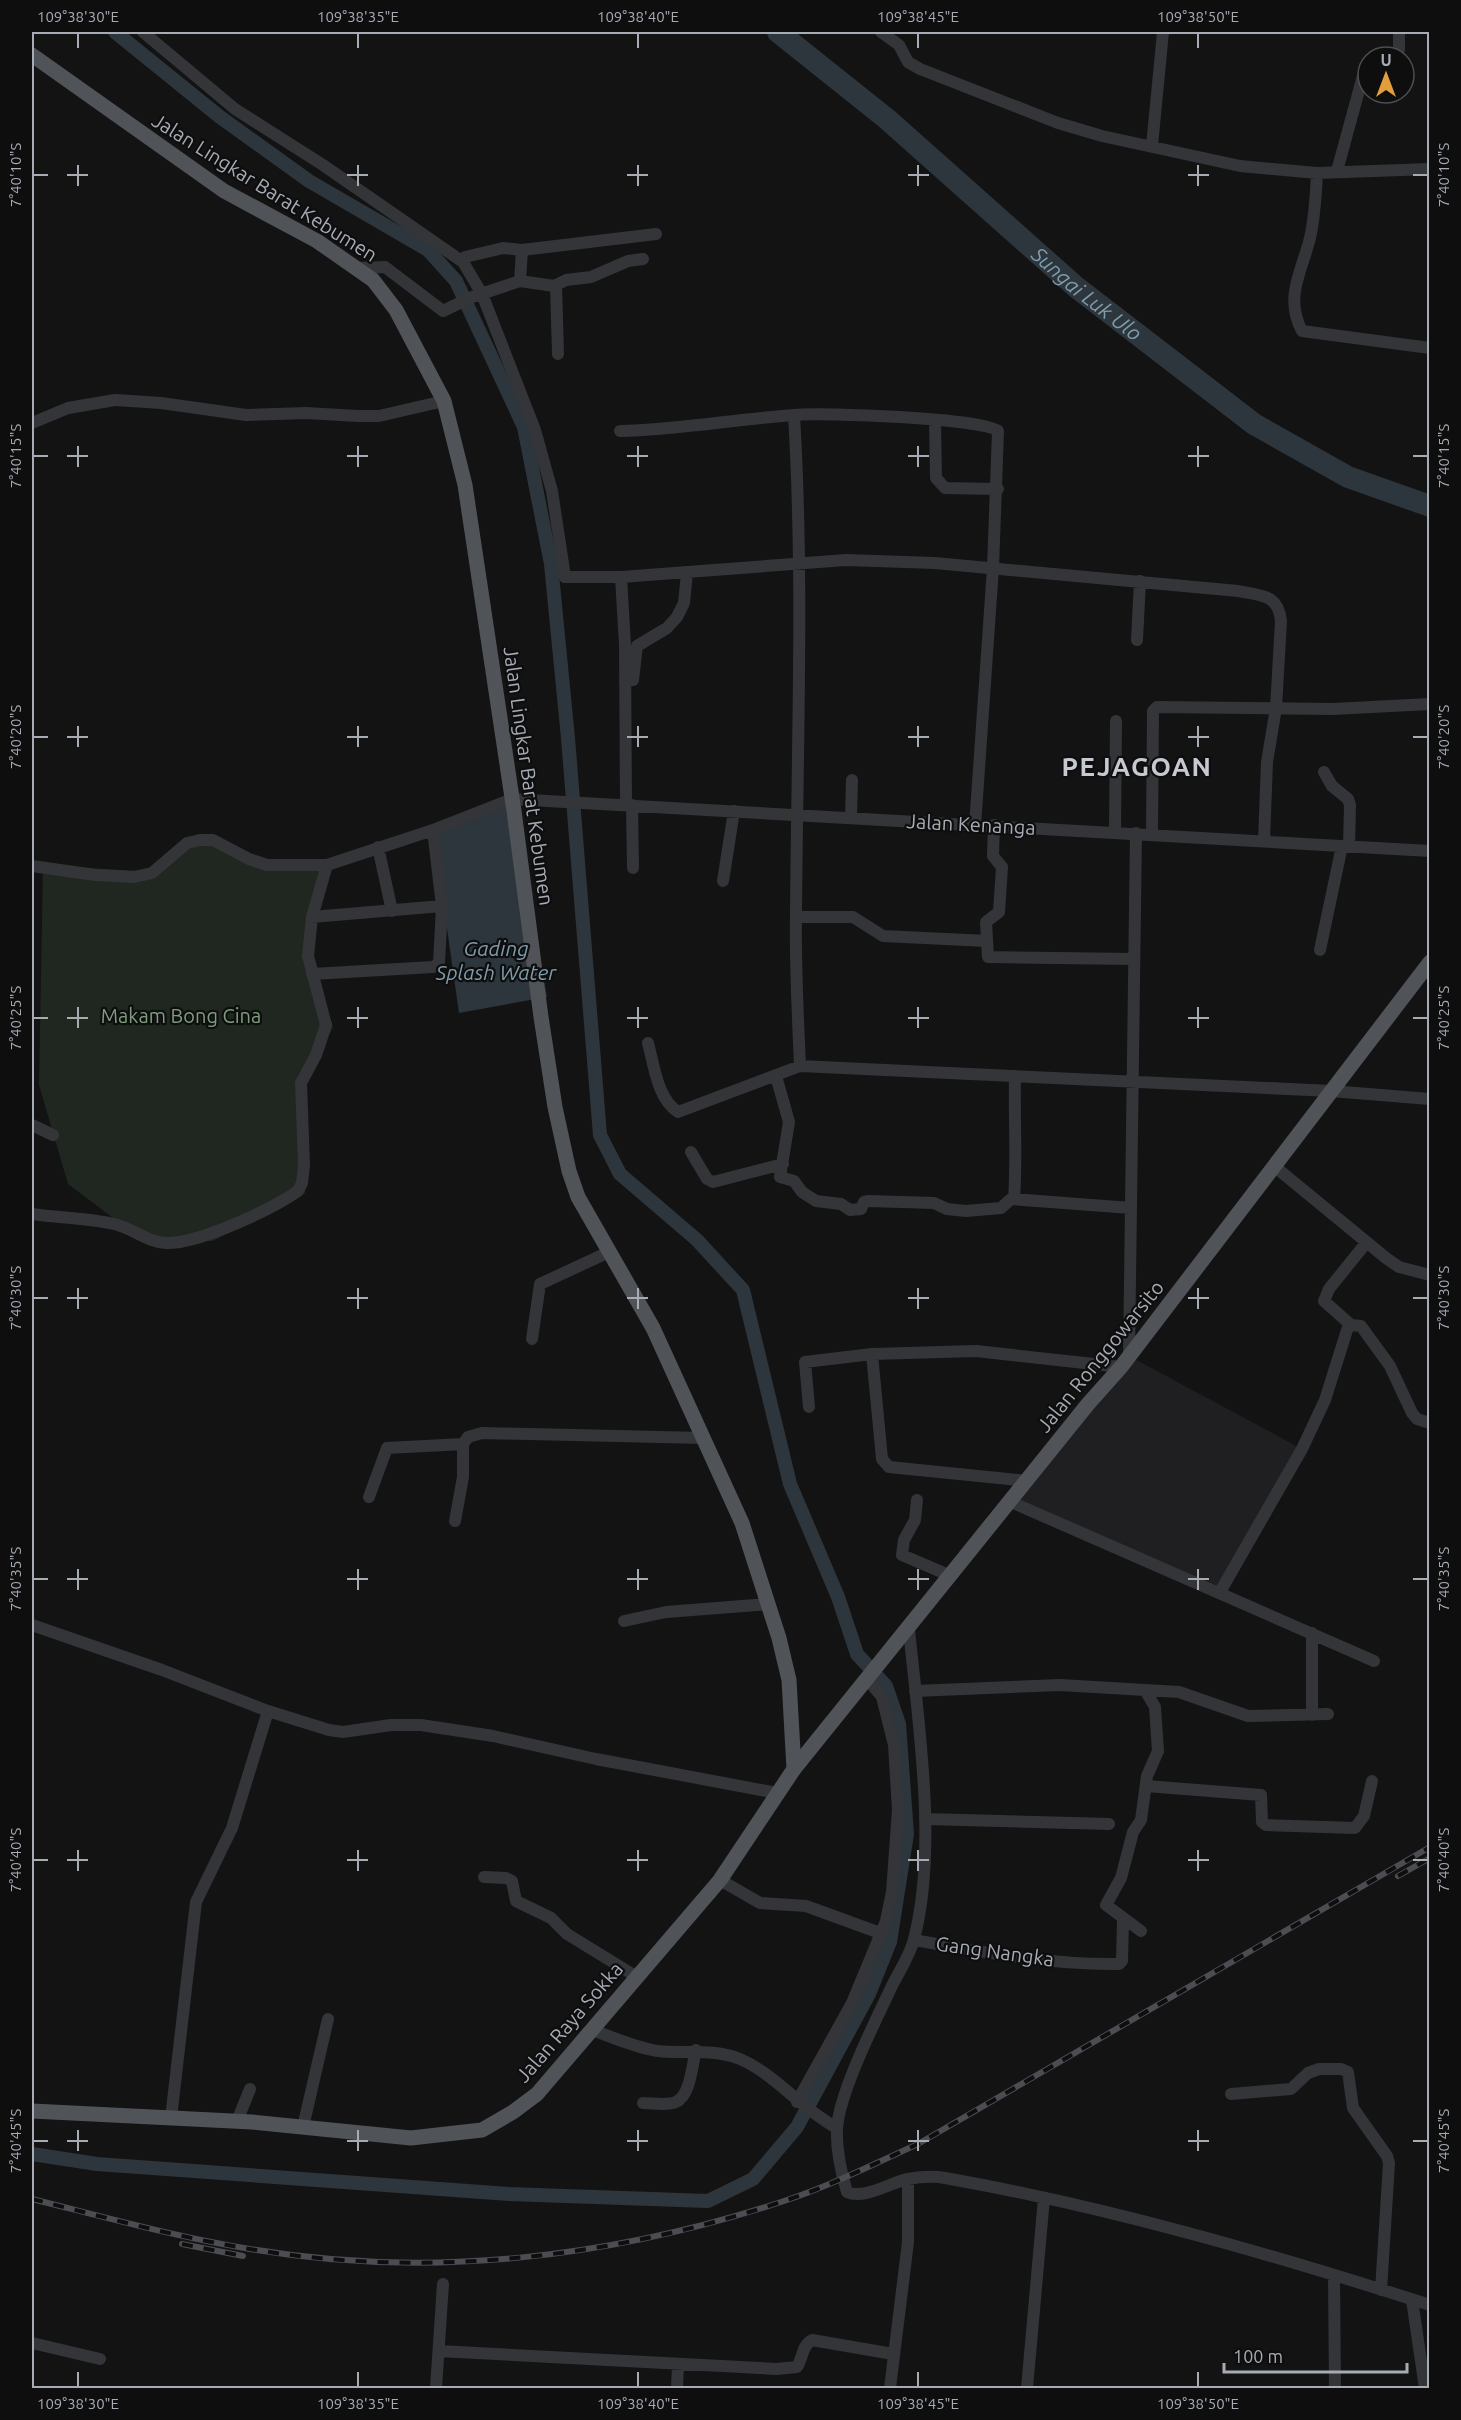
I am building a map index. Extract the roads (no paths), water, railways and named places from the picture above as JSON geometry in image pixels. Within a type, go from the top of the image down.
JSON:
[{"type":"main road","name":"Jalan Lingkar Barat Kebumen","points":[[32,55],[224,191],[317,241],[373,280],[396,310],[444,400],[465,485],[512,799],[541,1017],[561,1138],[578,1197],[653,1328],[742,1523],[769,1604],[789,1680],[794,1769]]},
{"type":"main road","name":"Jalan Ronggowarsito","points":[[794,1769],[815,1746],[879,1662],[909,1629],[1088,1404],[1125,1362],[1429,964]]},
{"type":"main road","points":[[792,1732],[815,1746]]},
{"type":"main road","name":"Jalan Raya Sokka","points":[[32,2111],[237,2121],[411,2138],[482,2130],[537,2094],[720,1880],[794,1769]]},
{"type":"street","points":[[143,32],[235,109],[323,165],[463,262],[535,430],[552,491],[564,576],[568,579],[687,573],[846,560],[993,568],[1140,581],[1238,591],[1273,600],[1279,607],[1281,621],[1276,708],[1268,762],[1264,841]]},
{"type":"street","points":[[881,32],[899,45],[908,62],[920,69],[1058,123],[1102,136],[1240,166],[1317,173],[1430,170]]},
{"type":"street","points":[[1152,146],[1163,32]]},
{"type":"street","points":[[1337,171],[1356,101]]},
{"type":"street","points":[[1317,173],[1310,238],[1293,291],[1294,316],[1302,331],[1307,334],[1430,348]]},
{"type":"street","points":[[463,262],[465,256],[492,250],[522,250],[656,234]]},
{"type":"street","points":[[520,281],[522,250]]},
{"type":"street","points":[[357,268],[385,267],[439,310],[520,281],[556,285],[566,280],[591,277],[628,261],[643,259]]},
{"type":"street","points":[[556,285],[558,354]]},
{"type":"street","points":[[32,423],[68,408],[115,400],[161,403],[246,415],[306,413],[358,416],[379,416],[444,400]]},
{"type":"street","points":[[620,431],[663,430],[740,419],[794,415],[855,414],[980,425],[998,431],[998,489],[975,826]]},
{"type":"street","points":[[794,415],[799,564],[799,814],[796,917],[800,1066]]},
{"type":"street","points":[[936,422],[936,478],[940,485],[945,488],[998,489]]},
{"type":"street","points":[[625,682],[633,680],[637,645],[667,627],[682,610],[687,573]]},
{"type":"street","points":[[621,577],[633,868]]},
{"type":"street","points":[[1137,640],[1140,581]]},
{"type":"street","points":[[1152,834],[1153,711],[1157,707],[1276,708],[1430,704]]},
{"type":"street","points":[[1115,832],[1116,720]]},
{"type":"street","points":[[1320,950],[1346,846],[1350,805],[1348,799],[1332,786],[1324,772]]},
{"type":"street","points":[[851,817],[852,780]]},
{"type":"street","points":[[32,866],[95,875],[134,877],[152,873],[188,843],[200,840],[213,840],[249,859],[267,865],[327,865],[433,830],[512,799]]},
{"type":"street","name":"Jalan Kenanga","points":[[512,799],[1430,851]]},
{"type":"street","points":[[723,881],[734,811]]},
{"type":"street","points":[[994,825],[993,856],[1002,867],[1002,902],[999,912],[987,920],[987,955],[989,958],[1134,959]]},
{"type":"street","points":[[312,974],[433,967],[441,958],[442,906],[433,830]]},
{"type":"street","points":[[809,1407],[805,1362],[872,1354],[976,1351],[1125,1362],[1131,1208],[1136,833]]},
{"type":"street","points":[[378,847],[392,910]]},
{"type":"street","points":[[32,1214],[116,1224],[147,1240],[168,1243],[244,1220],[298,1191],[302,1184],[304,1165],[302,1083],[316,1056],[326,1025],[308,956],[312,917],[327,865]]},
{"type":"street","points":[[312,917],[442,906]]},
{"type":"street","points":[[796,917],[853,917],[883,936],[987,941]]},
{"type":"street","points":[[648,1043],[659,1086],[678,1112],[800,1066],[1331,1091],[1430,1099]]},
{"type":"street","points":[[776,1076],[789,1122],[781,1178],[792,1180],[816,1201],[841,1204],[850,1210],[861,1209],[864,1202],[869,1202],[934,1203],[947,1209],[966,1211],[999,1208],[1014,1199],[1131,1208]]},
{"type":"street","points":[[1014,1199],[1015,1076]]},
{"type":"street","points":[[32,1125],[53,1135]]},
{"type":"street","points":[[691,1152],[707,1179],[713,1182],[783,1164]]},
{"type":"street","points":[[1274,1166],[1366,1243],[1399,1267],[1430,1275]]},
{"type":"street","points":[[1366,1243],[1329,1289],[1324,1301],[1351,1325],[1361,1326],[1390,1366],[1412,1413],[1417,1419],[1430,1423]]},
{"type":"street","points":[[532,1339],[540,1284],[609,1252]]},
{"type":"street","points":[[1220,1592],[1306,1439],[1325,1400],[1348,1327],[1351,1325]]},
{"type":"street","points":[[872,1354],[882,1459],[889,1467],[1028,1481]]},
{"type":"street","points":[[455,1521],[463,1477],[463,1444],[468,1437],[482,1433],[704,1438]]},
{"type":"street","points":[[369,1497],[387,1448],[463,1444]]},
{"type":"street","points":[[916,1500],[915,1520],[904,1540],[902,1555],[951,1576]]},
{"type":"street","points":[[1011,1502],[1374,1661]]},
{"type":"street","points":[[624,1621],[666,1612],[769,1604]]},
{"type":"street","points":[[32,1625],[162,1670],[268,1711],[343,1732],[391,1725],[422,1725],[493,1736],[596,1759],[777,1792]]},
{"type":"street","points":[[909,1629],[925,1819],[922,1881],[914,1940],[872,2028],[841,2109],[837,2127],[837,2149],[847,2192],[861,2193],[908,2179],[943,2178],[1044,2199],[1334,2275],[1430,2306]]},
{"type":"street","points":[[1312,1633],[1312,1714]]},
{"type":"street","points":[[799,2103],[852,2003],[886,1920],[892,1892],[898,1810],[894,1745],[888,1711],[869,1677]]},
{"type":"street","points":[[915,1691],[1045,1684],[1186,1693],[1241,1715],[1328,1714]]},
{"type":"street","points":[[1141,1931],[1106,1905],[1121,1878],[1130,1839],[1141,1820],[1149,1770],[1158,1751],[1155,1707],[1145,1690]]},
{"type":"street","points":[[171,2118],[196,1902],[232,1828],[268,1711]]},
{"type":"street","points":[[1146,1786],[1261,1795],[1262,1822],[1266,1825],[1354,1828],[1364,1816],[1372,1781]]},
{"type":"street","points":[[925,1819],[1109,1824]]},
{"type":"street","points":[[484,1877],[509,1879],[514,1884],[516,1901],[550,1918],[567,1934],[637,1977]]},
{"type":"street","points":[[720,1880],[760,1903],[806,1906],[880,1934]]},
{"type":"street","name":"Gang Nangka","points":[[914,1940],[995,1954],[1076,1961],[1094,1965],[1121,1964],[1124,1920]]},
{"type":"street","points":[[303,2127],[328,2019]]},
{"type":"street","points":[[592,2030],[659,2051],[696,2050],[738,2058],[765,2072],[799,2103],[837,2127]]},
{"type":"street","points":[[643,2103],[674,2103],[680,2098],[688,2083],[696,2050]]},
{"type":"street","points":[[1231,2094],[1291,2089],[1308,2073],[1315,2070],[1341,2069],[1348,2072],[1353,2108],[1388,2156],[1381,2290]]},
{"type":"street","points":[[237,2121],[250,2089]]},
{"type":"street","points":[[890,2388],[908,2242],[908,2179]]},
{"type":"street","points":[[1027,2388],[1044,2199]]},
{"type":"street","points":[[1334,2275],[1335,2388]]},
{"type":"street","points":[[436,2388],[443,2284]]},
{"type":"street","points":[[1412,2300],[1425,2388]]},
{"type":"street","points":[[439,2350],[776,2369],[796,2367],[803,2358],[805,2347],[812,2340],[893,2354]]},
{"type":"street","points":[[32,2343],[100,2359]]},
{"type":"street","points":[[677,2388],[678,2365]]},
{"type":"water","name":"Gading Splash Water","points":[[512,799],[547,997],[459,1013],[433,830]]},
{"type":"waterway","points":[[32,2154],[97,2164],[509,2194],[708,2201],[753,2179],[797,2127],[869,1994],[890,1942],[907,1834],[899,1724],[886,1686],[857,1654],[838,1597],[790,1484],[743,1290],[697,1240],[620,1174],[600,1135],[568,738],[551,564],[524,427],[456,281],[428,250],[309,181],[220,117],[115,32]]},
{"type":"waterway","name":"Sungai Luk Ulo","points":[[778,32],[887,119],[1076,287],[1254,424],[1348,477],[1430,506]]},
{"type":"railway","points":[[32,2199],[195,2239],[250,2249],[317,2258],[385,2262],[452,2262],[520,2258],[653,2237],[719,2221],[818,2189],[918,2144],[1430,1847]]},
{"type":"railway","points":[[1398,1876],[1430,1858]]},
{"type":"railway","points":[[182,2244],[243,2256]]},
{"type":"district","name":"PEJAGOAN","points":[[1137,766]]},
{"type":"park label","name":"Makam Bong Cina","points":[[181,1015]]}]
